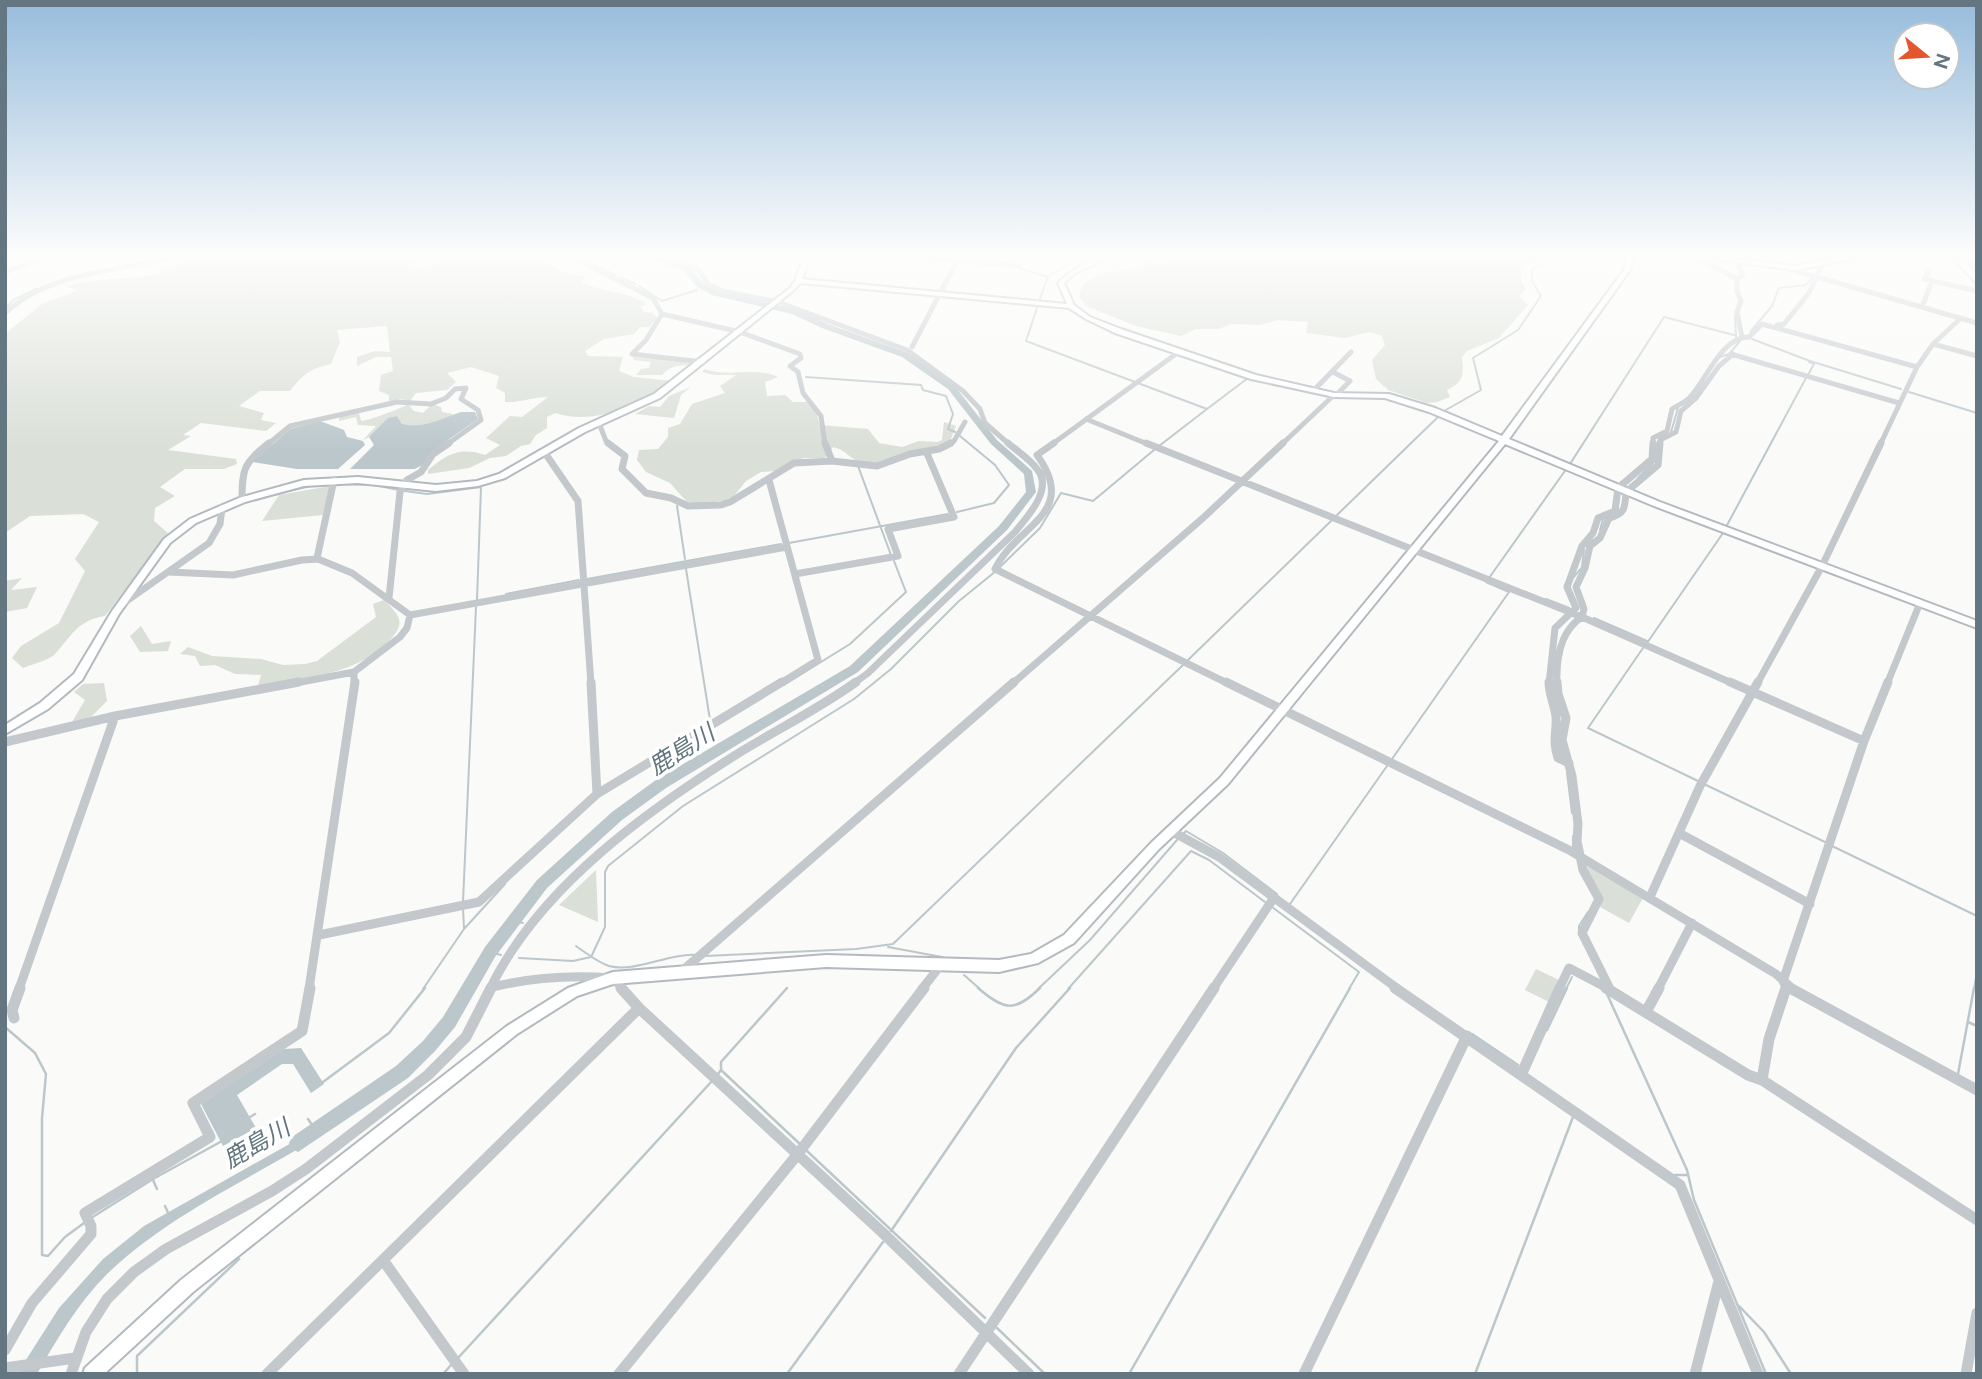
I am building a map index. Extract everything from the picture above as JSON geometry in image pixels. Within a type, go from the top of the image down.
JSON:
[{"type":"street","points":[[657,320],[632,354],[703,362]]},
{"type":"street","points":[[690,320],[740,332],[803,356],[790,366],[799,372],[803,393],[821,416],[825,445],[832,461]]},
{"type":"street","points":[[5,730],[44,706],[78,677],[121,605],[167,541],[193,521],[270,491],[334,480],[436,488],[478,483],[514,470],[582,430],[657,396],[754,320]]},
{"type":"street","points":[[822,320],[906,350],[962,391],[981,410],[985,423],[1039,470]]},
{"type":"street","points":[[912,347],[926,320]]},
{"type":"street","points":[[1095,320],[1241,373],[1338,395],[1386,396],[1441,414],[1622,490],[1977,625]]},
{"type":"street","points":[[493,986],[528,977],[557,974],[613,978],[847,960],[999,966],[1033,959],[1058,947],[1177,834],[1224,781],[1504,440],[1591,320]]},
{"type":"street","points":[[1738,320],[1740,338]]},
{"type":"street","points":[[1774,326],[1784,324],[1787,320]]},
{"type":"street","points":[[1650,897],[1701,783],[1822,566],[1917,367],[1933,344],[1958,320]]},
{"type":"street","points":[[1569,763],[1558,758],[1553,742],[1556,716],[1549,694],[1555,628],[1576,608],[1567,588],[1568,578],[1577,567],[1584,543],[1592,537],[1598,518],[1615,511],[1622,490],[1652,459],[1653,438],[1667,431],[1672,410],[1690,398],[1712,367],[1714,359],[1740,338],[1749,337],[1759,325],[1774,326],[1917,367]]},
{"type":"street","points":[[1933,344],[1977,356]]},
{"type":"street","points":[[71,1374],[69,1359],[103,1303],[132,1272],[172,1244],[264,1197],[304,1170],[444,1062],[471,1029],[501,968],[544,912],[618,837],[670,797],[845,690],[895,649],[1015,532],[1036,506],[1043,490],[1043,481],[1040,467],[1033,457],[1180,351]]},
{"type":"street","points":[[1314,390],[1352,352]]},
{"type":"street","points":[[1725,352],[1899,403]]},
{"type":"street","points":[[1622,490],[1658,465],[1660,440],[1676,432],[1681,411],[1695,402],[1723,359],[1733,354]]},
{"type":"street","points":[[680,973],[1338,395],[1350,381],[1333,372]]},
{"type":"street","points":[[242,500],[242,473],[249,459],[290,426],[397,402],[431,404],[446,398],[455,389],[466,388],[461,399],[478,410],[481,420],[438,450],[400,492],[389,598]]},
{"type":"street","points":[[1086,419],[1572,612],[1864,741]]},
{"type":"street","points":[[599,423],[607,441],[625,456],[622,469],[624,474],[646,493],[671,498],[688,506],[721,505],[730,502],[794,463],[832,461],[877,466],[949,446],[965,422]]},
{"type":"street","points":[[795,574],[898,556],[888,528],[954,517],[926,451]]},
{"type":"street","points":[[545,453],[578,501],[597,794]]},
{"type":"street","points":[[1037,455],[1049,468],[1055,484],[1054,494],[1038,522],[995,565],[998,570],[1569,850],[1776,974],[1783,981],[1977,1090]]},
{"type":"street","points":[[317,558],[334,480]]},
{"type":"street","points":[[319,935],[479,902],[597,794],[818,660],[769,480]]},
{"type":"street","points":[[1605,987],[1582,933],[1599,899],[1583,870],[1577,841],[1578,824],[1569,763],[1562,740],[1566,718],[1558,694],[1557,676],[1563,636],[1571,624],[1582,617],[1584,609],[1574,589],[1575,582],[1584,570],[1590,546],[1604,533],[1605,522],[1621,515],[1625,510],[1622,490]]},
{"type":"street","points":[[121,605],[169,572],[215,535],[222,508]]},
{"type":"street","points":[[169,572],[205,576],[230,575],[317,558],[334,564],[389,598],[410,615],[786,547]]},
{"type":"street","points":[[1762,1080],[1769,1039],[1787,990],[1783,981],[1864,741],[1920,603]]},
{"type":"street","points":[[5,742],[115,716],[354,672],[400,637],[407,628],[410,615]]},
{"type":"street","points":[[5,1350],[14,1330],[42,1289],[91,1234],[91,1226],[85,1213],[210,1137],[193,1103],[302,1031],[319,935],[354,672]]},
{"type":"street","points":[[14,1018],[12,1010],[115,716]]},
{"type":"street","points":[[1679,833],[1810,904]]},
{"type":"street","points":[[1177,834],[1219,857],[1270,904],[1522,1073],[1680,1185],[1758,1374]]},
{"type":"street","points":[[959,1374],[1270,904]]},
{"type":"street","points":[[1646,1012],[1692,923]]},
{"type":"street","points":[[619,1374],[807,1142],[940,965]]},
{"type":"street","points":[[1522,1073],[1569,968],[1605,987],[1748,1075],[1762,1080],[1977,1220]]},
{"type":"street","points":[[613,978],[639,1008],[1029,1374]]},
{"type":"street","points":[[90,1374],[187,1286],[512,1030],[573,992],[613,978]]},
{"type":"street","points":[[267,1374],[639,1008]]},
{"type":"street","points":[[1304,1374],[1467,1036]]},
{"type":"street","points":[[383,1260],[458,1365]]},
{"type":"street","points":[[1695,1374],[1718,1281]]},
{"type":"street","points":[[1966,1374],[1977,1313]]},
{"type":"street","points":[[5,1368],[69,1359]]},
{"type":"shaded area","points":[[22,320],[655,320],[649,327],[640,327],[634,334],[604,339],[585,351],[588,356],[623,357],[619,371],[634,377],[673,381],[647,398],[617,411],[585,417],[555,413],[547,417],[547,428],[536,435],[530,444],[521,446],[506,456],[490,458],[469,468],[428,474],[428,470],[435,464],[455,453],[485,455],[500,445],[486,438],[510,416],[522,417],[548,397],[505,402],[505,393],[496,388],[499,376],[471,367],[447,373],[456,382],[447,390],[416,393],[410,401],[401,399],[389,402],[389,395],[379,391],[381,375],[393,371],[391,357],[376,357],[357,366],[357,357],[375,351],[390,352],[387,326],[337,330],[340,342],[331,364],[308,373],[290,391],[260,391],[239,406],[264,413],[261,420],[276,423],[266,431],[201,423],[183,435],[191,436],[168,450],[236,459],[237,464],[224,469],[185,469],[160,487],[175,496],[155,508],[154,521],[168,533],[105,616],[95,618],[75,630],[51,657],[23,668],[12,658],[21,646],[59,623],[85,571],[75,559],[99,522],[83,514],[30,516],[5,533],[5,334]]},
{"type":"shaded area","points":[[1122,320],[1277,320],[1259,325],[1231,324],[1219,329],[1196,329],[1181,336]]},
{"type":"shaded area","points":[[1283,320],[1515,320],[1499,338],[1467,351],[1462,357],[1460,381],[1447,390],[1450,397],[1427,403],[1388,390],[1376,379],[1372,360],[1385,345],[1382,336],[1369,332],[1345,338],[1306,333],[1308,322]]},
{"type":"shaded area","points":[[633,357],[696,362],[693,365],[672,367],[662,375],[636,375],[641,369],[649,368],[651,362],[634,360]]},
{"type":"shaded area","points":[[705,369],[760,372],[778,377],[765,382],[767,396],[785,395],[793,402],[807,402],[816,412],[820,425],[868,429],[879,443],[902,447],[919,441],[937,442],[942,440],[944,422],[956,426],[950,441],[945,445],[901,459],[866,463],[857,461],[833,447],[825,458],[804,458],[775,471],[761,472],[746,481],[734,496],[724,501],[696,504],[687,502],[670,483],[646,472],[637,460],[639,450],[658,449],[668,437],[668,428],[680,424],[692,404],[725,393],[720,386],[736,375],[702,372]]},
{"type":"shaded area","points":[[691,387],[681,395],[674,418],[635,414],[649,406],[660,407],[669,396]]},
{"type":"shaded area","points":[[408,404],[414,411],[423,413],[432,404],[441,407],[442,412],[453,414],[442,421],[422,425],[402,424],[397,416],[363,440],[376,426],[358,425],[356,417],[339,421],[339,416],[359,413],[361,421]]},
{"type":"shaded area","points":[[461,412],[475,412],[478,419],[432,451],[422,465],[415,469],[350,469],[374,445],[369,437],[388,418],[397,416],[402,424],[418,425]]},
{"type":"shaded area","points":[[320,421],[344,430],[347,437],[363,441],[365,445],[338,469],[297,469],[252,462],[290,429]]},
{"type":"shaded area","points":[[330,486],[323,515],[262,521],[279,495]]},
{"type":"shaded area","points":[[22,578],[11,590],[37,587],[27,608],[5,612],[5,581]]},
{"type":"shaded area","points":[[384,600],[398,616],[397,631],[374,654],[359,663],[326,674],[258,686],[261,675],[235,674],[215,665],[200,666],[195,656],[180,654],[188,647],[212,656],[261,659],[283,665],[317,661],[376,617],[373,604]]},
{"type":"shaded area","points":[[141,626],[152,644],[171,641],[168,651],[140,652],[130,636]]},
{"type":"shaded area","points":[[104,683],[107,701],[91,717],[72,722],[85,700],[74,692],[83,684]]},
{"type":"shaded area","points":[[1588,864],[1643,898],[1629,923],[1600,907],[1603,897],[1587,869]]},
{"type":"shaded area","points":[[596,870],[598,922],[559,905]]},
{"type":"shaded area","points":[[1536,969],[1559,980],[1549,1002],[1525,990]]},
{"type":"shaded area","points":[[301,1048],[324,1084],[311,1093],[293,1064],[282,1064],[237,1095],[256,1128],[223,1146],[201,1104],[284,1049]]},
{"type":"shaded area","points":[[309,1133],[312,1141],[179,1218],[130,1254],[107,1274],[77,1309],[37,1374],[17,1374],[59,1308],[103,1259],[144,1226]]},
{"type":"waterway","name":"鹿島川","points":[[298,1143],[402,1072],[429,1046],[449,1022],[490,952],[542,884],[617,816],[661,784],[854,669],[1003,528],[1031,492],[1029,473],[994,442],[951,387],[905,355],[813,320]]},
{"type":"waterway","points":[[1033,320],[1026,341],[1207,409]]},
{"type":"waterway","points":[[1444,411],[1481,390],[1473,358],[1518,330],[1525,320]]},
{"type":"waterway","points":[[1570,464],[1662,320]]},
{"type":"waterway","points":[[1677,320],[1734,335]]},
{"type":"waterway","points":[[1735,320],[1736,337]]},
{"type":"waterway","points":[[1751,331],[1760,320]]},
{"type":"waterway","points":[[1752,339],[1810,361],[1901,389]]},
{"type":"waterway","points":[[1720,357],[1729,354],[1740,341]]},
{"type":"waterway","points":[[1808,375],[1814,364],[1809,362]]},
{"type":"waterway","points":[[806,377],[921,385],[923,390],[946,396],[953,414],[948,429],[955,432]]},
{"type":"waterway","points":[[1207,409],[1248,378]]},
{"type":"waterway","points":[[1726,527],[1806,378]]},
{"type":"waterway","points":[[1909,392],[1977,413]]},
{"type":"waterway","points":[[1671,432],[1678,408]]},
{"type":"waterway","points":[[1159,446],[1207,409]]},
{"type":"waterway","points":[[1445,411],[1495,433]]},
{"type":"waterway","points":[[1336,516],[1440,415]]},
{"type":"waterway","points":[[957,512],[994,503],[1009,485],[995,465],[960,436]]},
{"type":"waterway","points":[[1518,443],[1569,464]]},
{"type":"waterway","points":[[1000,567],[1040,528],[1061,493],[1093,501],[1154,450]]},
{"type":"waterway","points":[[1638,478],[1656,460]]},
{"type":"waterway","points":[[858,466],[880,526]]},
{"type":"waterway","points":[[1489,578],[1567,468]]},
{"type":"waterway","points":[[339,484],[375,485],[399,490]]},
{"type":"waterway","points":[[279,493],[316,485]]},
{"type":"waterway","points":[[405,491],[427,494],[481,487],[477,600]]},
{"type":"waterway","points":[[677,506],[685,559]]},
{"type":"waterway","points":[[880,526],[948,514]]},
{"type":"waterway","points":[[1600,530],[1603,519]]},
{"type":"waterway","points":[[1188,660],[1332,520]]},
{"type":"waterway","points":[[789,543],[880,526]]},
{"type":"waterway","points":[[880,526],[891,555]]},
{"type":"waterway","points":[[1647,643],[1723,533]]},
{"type":"waterway","points":[[587,579],[781,544]]},
{"type":"waterway","points":[[1574,577],[1582,567],[1584,550]]},
{"type":"waterway","points":[[784,685],[850,644],[906,592],[894,561]]},
{"type":"waterway","points":[[686,569],[710,720]]},
{"type":"waterway","points":[[592,955],[605,927],[605,872],[608,866],[683,806],[854,699],[891,669],[959,601],[996,571]]},
{"type":"waterway","points":[[506,594],[579,580]]},
{"type":"waterway","points":[[1392,759],[1509,592],[1486,582]]},
{"type":"waterway","points":[[1546,599],[1569,608]]},
{"type":"waterway","points":[[463,902],[476,607]]},
{"type":"waterway","points":[[1594,618],[1647,641]]},
{"type":"waterway","points":[[1643,648],[1588,728],[1698,781]]},
{"type":"waterway","points":[[705,956],[856,949],[893,944],[1184,664]]},
{"type":"waterway","points":[[1290,904],[1387,766]]},
{"type":"waterway","points":[[1567,773],[1572,813]]},
{"type":"waterway","points":[[1706,785],[1827,843]]},
{"type":"waterway","points":[[1184,833],[1186,831],[1223,853],[1277,894]]},
{"type":"waterway","points":[[1573,836],[1573,847]]},
{"type":"waterway","points":[[1038,989],[1090,940],[1177,840]]},
{"type":"waterway","points":[[1832,846],[1977,916]]},
{"type":"waterway","points":[[1068,989],[1191,851],[1209,860],[1265,902]]},
{"type":"waterway","points":[[464,929],[505,884]]},
{"type":"waterway","points":[[1272,907],[1359,972],[1349,989]]},
{"type":"waterway","points":[[463,908],[464,929]]},
{"type":"waterway","points":[[1579,932],[1579,926],[1588,912]]},
{"type":"waterway","name":"鹿島川","points":[[512,921],[523,923]]},
{"type":"waterway","points":[[423,989],[464,929]]},
{"type":"waterway","points":[[576,946],[600,962],[619,967],[697,955]]},
{"type":"waterway","points":[[888,947],[942,957]]},
{"type":"waterway","points":[[490,952],[501,955]]},
{"type":"waterway","points":[[519,958],[573,961],[591,957]]},
{"type":"waterway","points":[[1974,989],[1977,972]]},
{"type":"waterway","points":[[964,975],[980,989]]},
{"type":"waterway","points":[[1566,989],[1572,977]]},
{"type":"waterway","points":[[323,1082],[389,1033],[425,988]]},
{"type":"waterway","points":[[721,1070],[721,1062],[787,988]]},
{"type":"waterway","points":[[978,988],[996,1001],[1010,1006],[1024,1001],[1040,988]]},
{"type":"waterway","points":[[891,1230],[1016,1048],[1070,988]]},
{"type":"waterway","points":[[1129,1374],[1350,988]]},
{"type":"waterway","points":[[1547,1030],[1567,988]]},
{"type":"waterway","points":[[1958,1074],[1974,988]]},
{"type":"waterway","points":[[1607,994],[1687,1170],[1694,1200],[1766,1374]]},
{"type":"waterway","points":[[1968,1022],[1977,1026]]},
{"type":"waterway","points":[[5,1027],[35,1053],[46,1074],[42,1118],[42,1255],[48,1256],[65,1237],[84,1223]]},
{"type":"waterway","points":[[1472,1034],[1518,1065]]},
{"type":"waterway","points":[[718,1074],[721,1070]]},
{"type":"waterway","points":[[721,1070],[801,1145]]},
{"type":"waterway","points":[[458,1358],[712,1081]]},
{"type":"waterway","points":[[250,1117],[255,1114]]},
{"type":"waterway","points":[[1475,1374],[1573,1117]]},
{"type":"waterway","points":[[308,1119],[317,1132]]},
{"type":"waterway","points":[[91,1218],[153,1179],[222,1141]]},
{"type":"waterway","points":[[807,1151],[891,1230]]},
{"type":"waterway","points":[[1675,1175],[1687,1175]]},
{"type":"waterway","points":[[153,1180],[157,1189]]},
{"type":"waterway","points":[[165,1206],[169,1215]]},
{"type":"waterway","points":[[891,1230],[985,1318]]},
{"type":"waterway","points":[[787,1374],[883,1242]]},
{"type":"waterway","points":[[137,1374],[137,1356],[239,1259]]},
{"type":"waterway","points":[[1739,1306],[1764,1332],[1791,1374]]},
{"type":"waterway","points":[[997,1328],[1045,1374]]},
{"type":"waterway","points":[[443,1374],[452,1364]]}]
